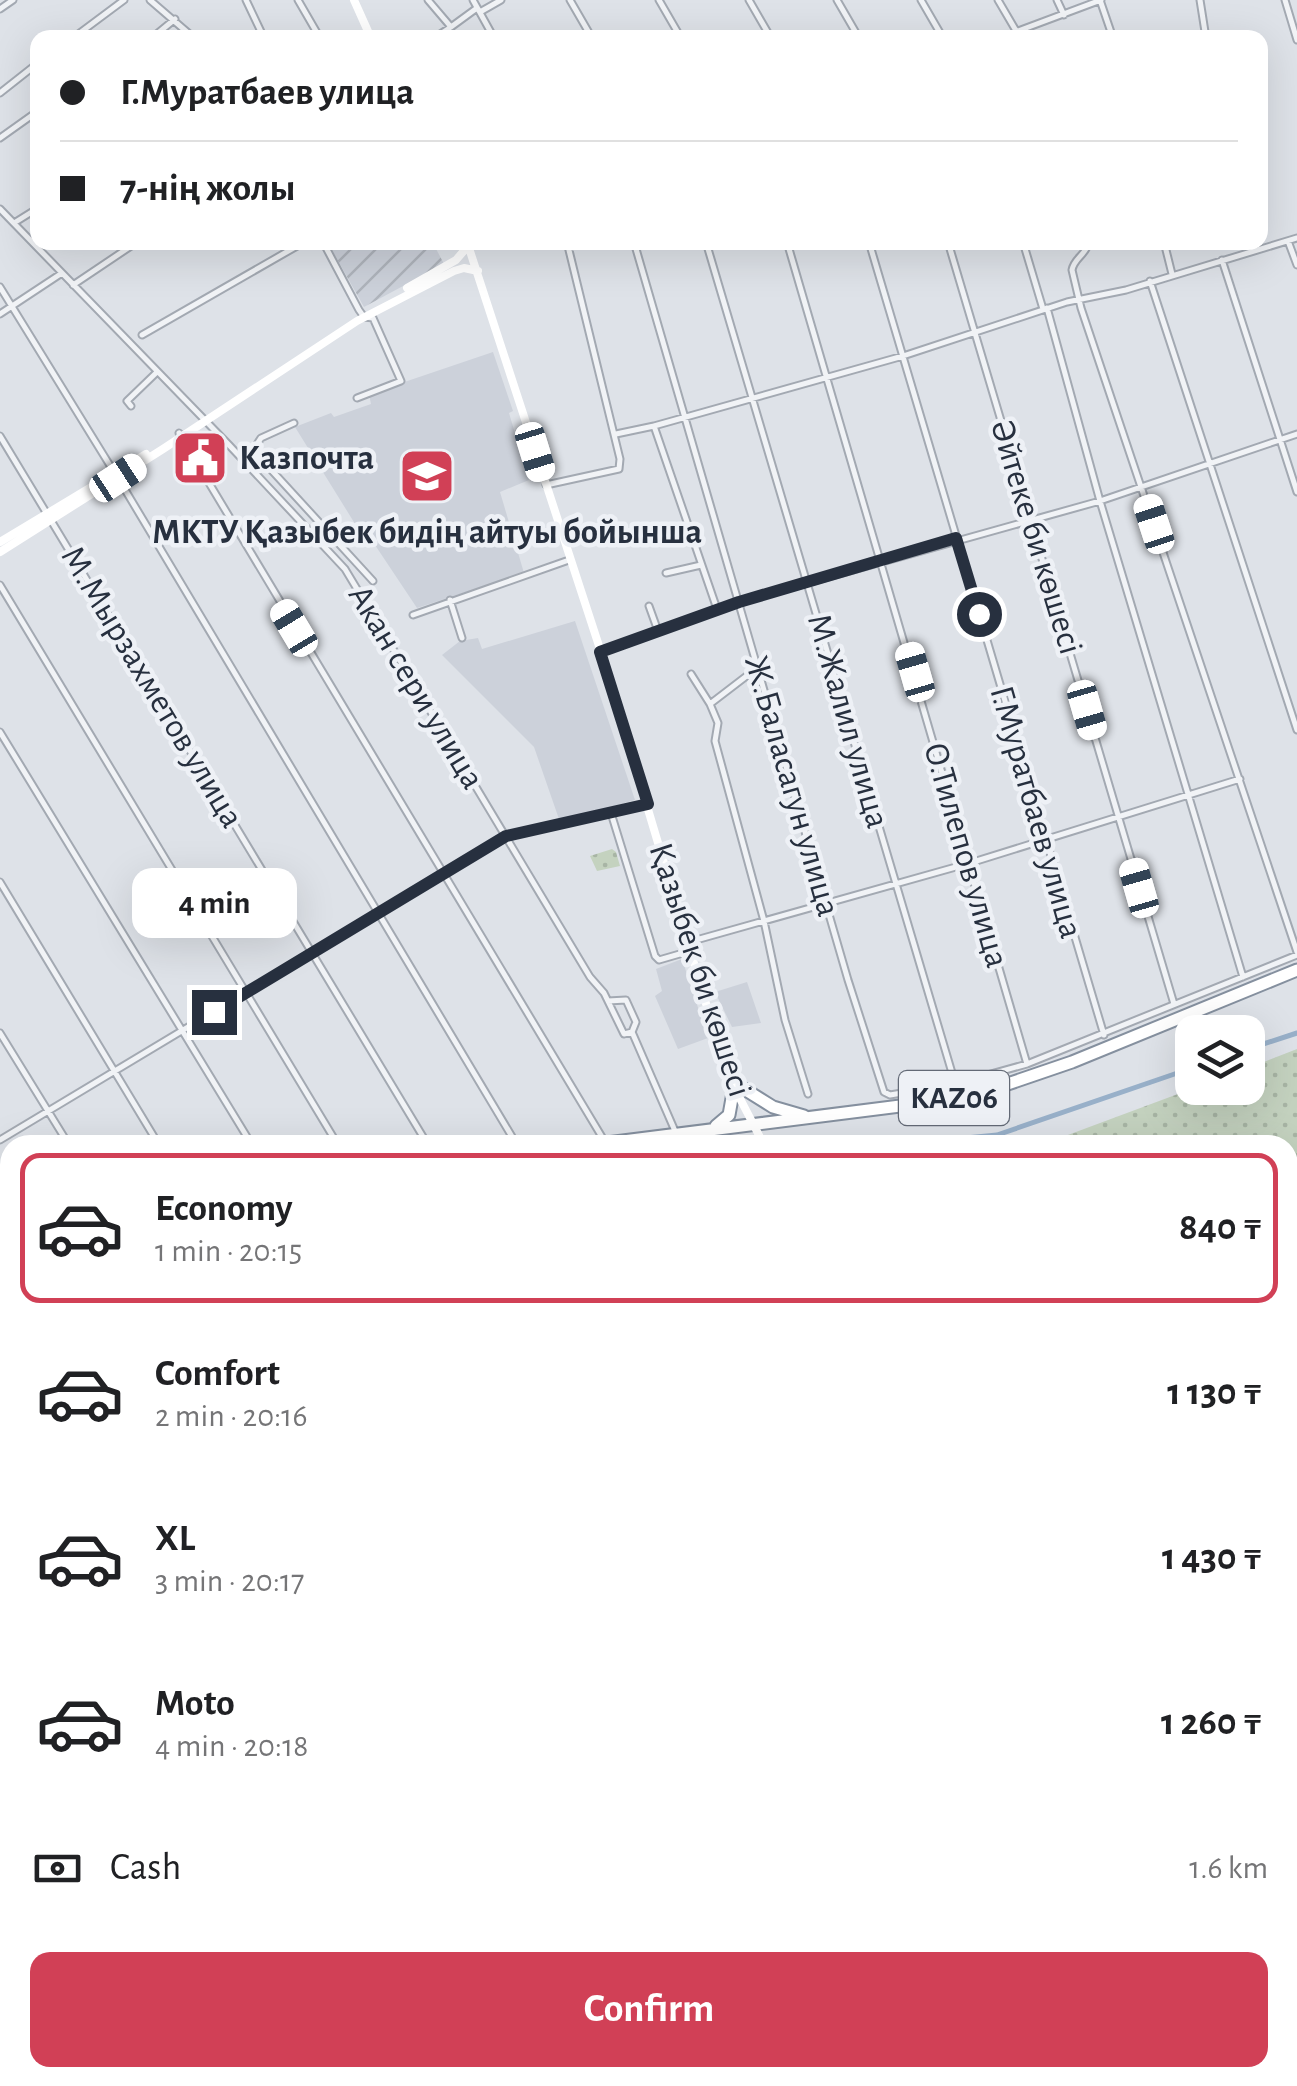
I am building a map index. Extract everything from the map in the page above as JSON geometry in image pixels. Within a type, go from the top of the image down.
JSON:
[{"type":"highway","name":"KАZ06","points":[[668,1135],[713,1128],[754,1128],[959,1097],[1011,1084],[1297,974]]},
{"type":"highway","name":"KАZ06","points":[[706,1135],[926,1108],[998,1094],[1074,1068],[1297,974]]},
{"type":"highway","points":[[713,1128],[729,1115],[734,1084],[765,1103],[808,1117]]},
{"type":"main road","points":[[354,0],[367,30]]},
{"type":"main road","points":[[0,552],[363,315],[456,260],[464,250]]},
{"type":"main road","name":"Қазыбек би көшесі","points":[[470,250],[734,1084],[758,1135]]},
{"type":"main road","points":[[363,315],[454,270],[478,272]]},
{"type":"main road","points":[[0,542],[49,517]]},
{"type":"street","points":[[0,10],[13,0]]},
{"type":"street","points":[[83,30],[124,0]]},
{"type":"street","points":[[150,0],[186,30]]},
{"type":"street","points":[[246,0],[260,30]]},
{"type":"street","points":[[298,0],[315,30]]},
{"type":"street","points":[[428,0],[452,27]]},
{"type":"street","points":[[474,0],[489,30]]},
{"type":"street","points":[[447,30],[501,0]]},
{"type":"street","points":[[570,0],[587,30]]},
{"type":"street","points":[[659,0],[676,30]]},
{"type":"street","points":[[749,0],[766,30]]},
{"type":"street","points":[[838,0],[855,30]]},
{"type":"street","points":[[922,0],[939,30]]},
{"type":"street","points":[[998,0],[1017,30]]},
{"type":"street","points":[[1057,0],[1064,14]]},
{"type":"street","points":[[1021,30],[1100,0],[1110,30]]},
{"type":"street","points":[[1200,0],[1205,30]]},
{"type":"street","points":[[1288,1],[1297,40]]},
{"type":"street","points":[[162,30],[176,19]]},
{"type":"street","points":[[0,93],[30,69]]},
{"type":"street","points":[[0,138],[30,117]]},
{"type":"street","name":"Акан сери улица","points":[[0,209],[30,240]]},
{"type":"street","points":[[14,223],[30,213]]},
{"type":"street","points":[[1268,247],[1297,238]]},
{"type":"street","points":[[1288,242],[1297,265]]},
{"type":"street","name":"Акан сери улица","points":[[40,250],[344,569],[590,978],[608,1001],[624,1034],[632,1032]]},
{"type":"street","points":[[73,285],[125,250]]},
{"type":"street","points":[[142,335],[290,250]]},
{"type":"street","points":[[326,250],[363,315],[373,318],[401,381],[357,398]]},
{"type":"street","points":[[546,486],[619,468],[616,434],[569,250]]},
{"type":"street","name":"Ж.Баласагун улица","points":[[636,250],[883,1089],[890,1094],[955,1084]]},
{"type":"street","name":"М.Жалил улица","points":[[708,250],[955,1084]]},
{"type":"street","name":"О.Тилепов улица","points":[[789,250],[1027,1064]]},
{"type":"street","name":"Г.Муратбаев улица","points":[[871,250],[1104,1036]]},
{"type":"street","name":"Әйтеке би көшесі","points":[[951,250],[1174,1004]]},
{"type":"street","points":[[1025,250],[1243,977]]},
{"type":"street","points":[[955,1084],[1027,1064],[1104,1036],[1297,954],[1080,300],[1072,270],[1073,264],[1088,250]]},
{"type":"street","points":[[1166,250],[1172,275]]},
{"type":"street","points":[[616,434],[686,419],[903,356],[1045,309],[1254,250]]},
{"type":"street","points":[[1222,260],[1297,492]]},
{"type":"street","points":[[0,314],[62,273]]},
{"type":"street","points":[[1150,282],[1297,730]]},
{"type":"street","points":[[0,287],[511,1135]]},
{"type":"street","points":[[131,406],[127,401],[132,394],[156,372]]},
{"type":"street","points":[[240,456],[253,450],[261,438],[294,422]]},
{"type":"street","points":[[654,426],[717,610]]},
{"type":"street","points":[[600,652],[739,602],[956,538],[1100,501],[1297,434]]},
{"type":"street","points":[[180,435],[601,1135]]},
{"type":"street","name":"М.Мырзахметов улица","points":[[0,436],[422,1135]]},
{"type":"street","points":[[253,450],[373,581]]},
{"type":"street","points":[[413,615],[569,560]]},
{"type":"street","points":[[666,573],[701,565]]},
{"type":"street","points":[[0,585],[332,1135]]},
{"type":"street","points":[[450,600],[462,638]]},
{"type":"street","points":[[650,606],[658,631]]},
{"type":"street","points":[[710,704],[757,668]]},
{"type":"street","points":[[691,674],[718,724],[716,742],[808,1094]]},
{"type":"street","points":[[0,732],[246,1135]]},
{"type":"street","points":[[610,814],[659,960],[764,921],[970,863],[1240,779]]},
{"type":"street","points":[[9,1135],[506,836],[648,804]]},
{"type":"street","points":[[0,882],[153,1135]]},
{"type":"street","name":"Акан сери улица","points":[[608,1001],[626,1000],[636,1022],[632,1032],[676,1134]]},
{"type":"street","points":[[0,1033],[63,1135]]},
{"type":"shaded area","points":[[332,250],[437,250],[444,264],[364,307]]},
{"type":"shaded area","name":"МКТУ Қазыбек бидің айтуы бойынша","points":[[493,352],[513,411],[509,413],[529,480],[500,492],[524,573],[417,608],[375,545],[370,548],[295,427],[371,404],[369,394]]},
{"type":"shaded area","points":[[575,621],[635,800],[560,822],[534,747],[442,655],[460,641],[478,638],[482,649]]},
{"type":"shaded area","points":[[682,959],[708,1038],[678,1049],[655,996],[662,991],[656,969]]},
{"type":"shaded area","points":[[747,982],[761,1023],[732,1027],[715,992]]},
{"type":"green space","points":[[612,849],[620,866],[597,871],[590,856]]},
{"type":"green space","points":[[1297,1049],[1297,1135],[1068,1135],[1175,1095],[1175,1105],[1265,1105],[1265,1061]]},
{"type":"waterway","points":[[1265,1043],[1297,1033]]},
{"type":"waterway","points":[[997,1135],[1175,1074]]},
{"type":"place","name":"Казпочта","points":[[200,458]]},
{"type":"place","name":"МКТУ Қазыбек бидің айтуы бойынша","points":[[427,476]]},
{"type":"route","points":[[214,1012],[506,836],[648,804],[600,652],[739,602],[956,538],[979,614]]}]
